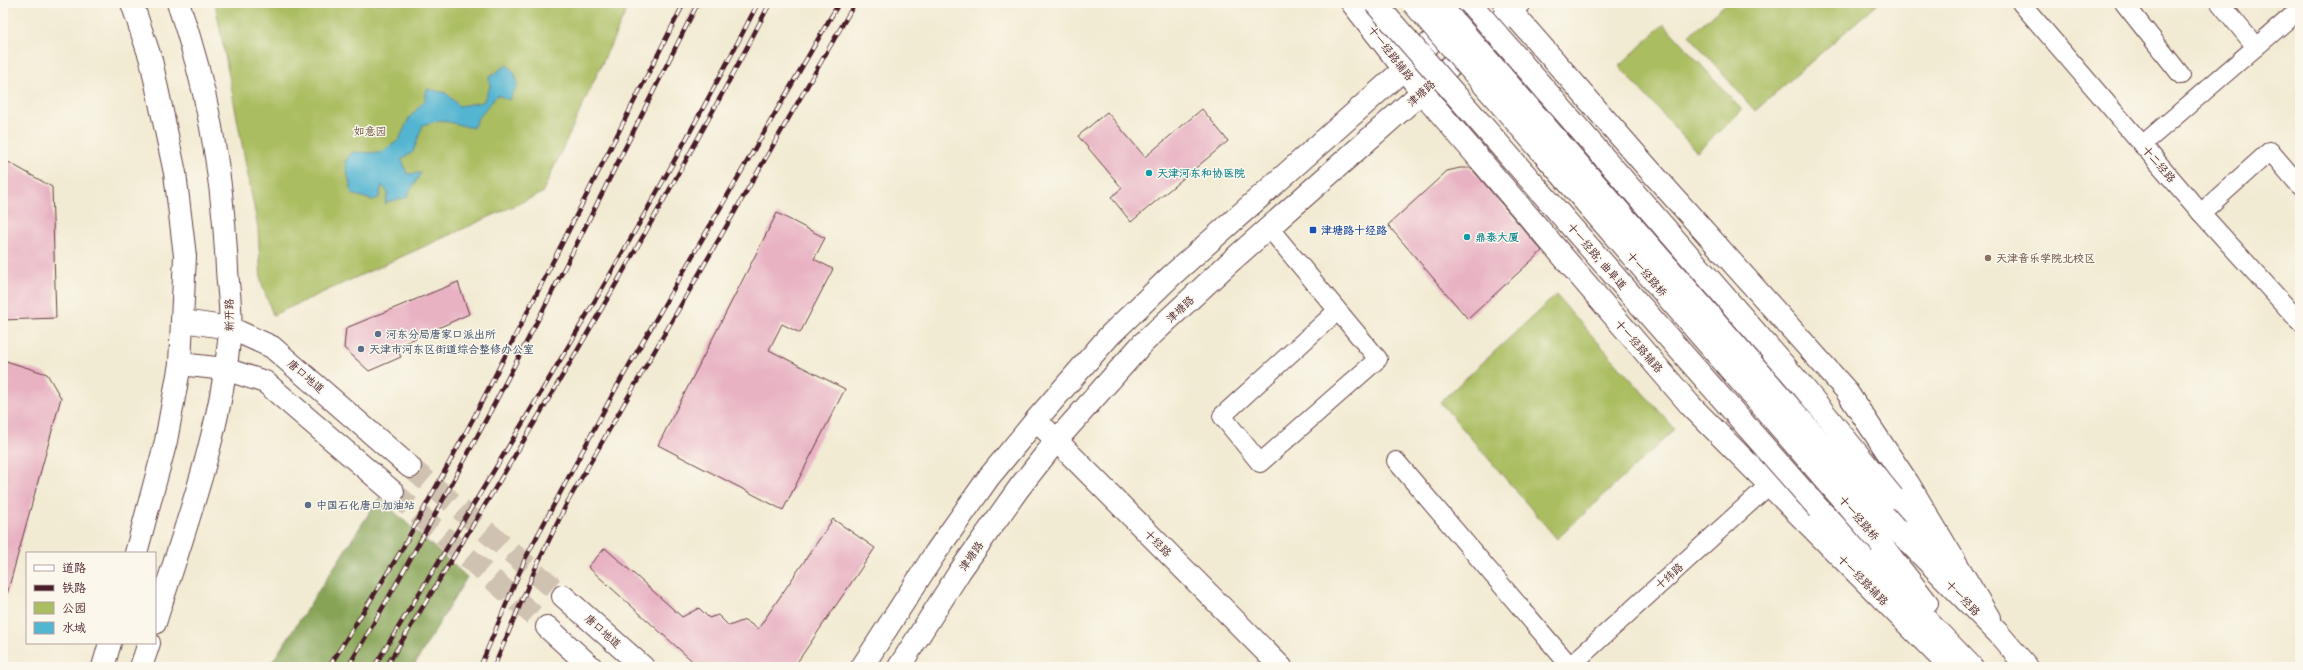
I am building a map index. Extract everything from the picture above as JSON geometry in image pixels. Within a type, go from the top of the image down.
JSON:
[{"type":"main road","points":[[115,3],[131,24],[151,60]]},
{"type":"main road","points":[[132,3],[151,60],[175,173],[185,256],[180,364],[166,441],[136,552]]},
{"type":"main road","name":"新开路","points":[[156,620],[209,448],[225,369],[230,328],[225,222],[213,138],[188,31],[178,3]]},
{"type":"main road","points":[[182,3],[188,31]]},
{"type":"main road","name":"十一经路辅路","points":[[1352,3],[1422,92],[1691,406],[1768,486],[1948,666]]},
{"type":"main road","name":"十一经路; 曲阜道","points":[[1375,3],[1819,509],[1972,667]]},
{"type":"main road","name":"十一经路桥","points":[[1412,3],[1889,537]]},
{"type":"main road","name":"十一经路桥","points":[[1438,3],[1889,537]]},
{"type":"main road","points":[[862,667],[936,552],[989,477],[1110,335],[1137,308],[1404,69],[1470,3],[1789,370],[1893,497],[1998,633]]},
{"type":"main road","points":[[1511,5],[1845,389],[1908,483],[1998,633]]},
{"type":"main road","name":"津塘路","points":[[899,667],[960,571],[1019,488],[1056,441],[1142,344],[1229,263],[1270,229],[1422,92],[1511,5]]},
{"type":"main road","name":"唐口地道","points":[[183,321],[230,328],[272,347],[410,468]]},
{"type":"main road","points":[[180,364],[225,369],[265,382],[393,492]]},
{"type":"main road","name":"十经路","points":[[1036,420],[1281,667]]},
{"type":"main road","points":[[1889,537],[1978,667]]},
{"type":"main road","name":"十一经路","points":[[1889,537],[1998,633],[2027,667]]},
{"type":"main road","name":"唐口地道","points":[[564,596],[643,667]]},
{"type":"main road","points":[[546,627],[591,667]]},
{"type":"main road","points":[[103,667],[110,644]]},
{"type":"main road","points":[[141,667],[149,644]]},
{"type":"street","name":"十二经路","points":[[2021,3],[2201,213],[2300,322]]},
{"type":"street","points":[[2124,3],[2181,75]]},
{"type":"street","points":[[2220,3],[2256,47]]},
{"type":"street","points":[[2142,145],[2300,8]]},
{"type":"street","points":[[2201,213],[2270,151],[2300,186]]},
{"type":"street","points":[[1270,229],[1378,359],[1260,463],[1222,416],[1337,311]]},
{"type":"street","points":[[1396,461],[1570,667]]},
{"type":"street","name":"十纬路","points":[[1570,667],[1768,486]]},
{"type":"green space","name":"如意园","points":[[215,3],[630,3],[542,193],[273,315],[261,282],[258,228]]},
{"type":"green space","points":[[1727,3],[1878,3],[1755,111],[1689,35]]},
{"type":"green space","points":[[1664,24],[1742,110],[1697,152],[1619,66]]},
{"type":"green space","points":[[1556,295],[1675,429],[1557,539],[1440,402]]},
{"type":"green space","points":[[379,498],[467,577],[413,667],[269,667]]},
{"type":"water","points":[[507,65],[514,72],[518,84],[509,100],[497,95],[478,118],[473,128],[440,120],[423,125],[413,152],[402,159],[407,174],[421,173],[406,198],[390,201],[385,204],[388,193],[382,185],[379,198],[372,200],[352,194],[345,162],[352,152],[380,153],[399,140],[409,118],[425,100],[427,89],[446,93],[459,106],[483,102],[490,87],[489,77]]},
{"type":"building","name":"天津河东和协医院","points":[[1202,109],[1228,141],[1131,222],[1111,197],[1122,188],[1078,136],[1107,112],[1145,157]]},
{"type":"building","points":[[3,159],[52,187],[56,318],[3,320]]},
{"type":"building","name":"鼎泰大厦","points":[[1460,168],[1471,168],[1542,251],[1468,319],[1388,225],[1447,171]]},
{"type":"building","points":[[777,213],[825,238],[814,259],[833,269],[800,333],[782,324],[769,350],[845,389],[783,510],[658,445]]},
{"type":"building","points":[[458,282],[469,314],[396,347],[401,357],[369,371],[344,348],[346,328]]},
{"type":"building","points":[[3,360],[47,374],[61,398],[7,594],[3,594]]},
{"type":"building","points":[[833,519],[875,548],[794,667],[699,667],[588,567],[605,548],[682,617],[699,608],[709,618],[718,615],[729,626],[745,620],[758,629]]},
{"type":"tunnel","points":[[410,467],[563,596]]},
{"type":"tunnel","points":[[393,492],[547,627]]},
{"type":"railway","points":[[329,667],[401,551],[473,419],[684,3]]},
{"type":"railway","points":[[348,667],[441,504],[529,338],[698,3]]},
{"type":"railway","points":[[374,667],[573,339],[668,172],[758,3]]},
{"type":"railway","points":[[386,667],[536,421],[679,172],[770,3]]},
{"type":"railway","points":[[480,667],[525,559],[616,388],[839,3]]},
{"type":"railway","points":[[494,667],[536,567],[567,503],[855,3]]},
{"type":"place","name":"天津河东和协医院","points":[[1149,173]]},
{"type":"place","name":"津塘路十经路","points":[[1313,230]]},
{"type":"place","name":"鼎泰大厦","points":[[1467,237]]},
{"type":"place","name":"天津音乐学院北校区","points":[[1988,258]]},
{"type":"place","name":"河东分局唐家口派出所","points":[[378,334]]},
{"type":"place","name":"天津市河东区街道综合整修办公室","points":[[361,349]]},
{"type":"place","name":"中国石化唐口加油站","points":[[308,505]]}]
